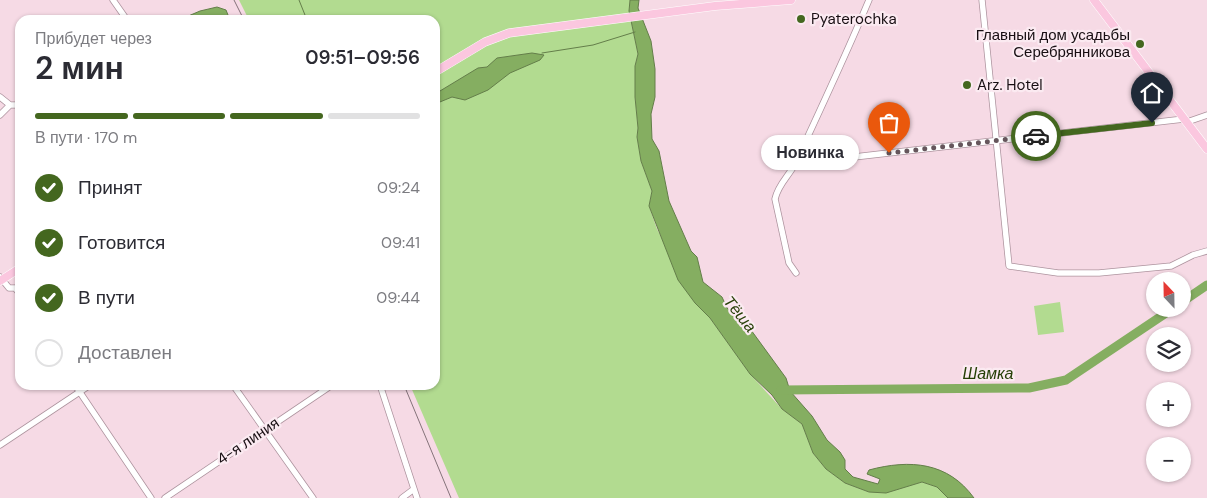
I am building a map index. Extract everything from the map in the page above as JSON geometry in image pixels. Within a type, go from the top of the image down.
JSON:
[{"type":"main road","points":[[440,69],[485,42],[509,33],[595,24],[674,12],[791,0]]},
{"type":"main road","points":[[1094,0],[1207,149]]},
{"type":"main road","points":[[1,279],[15,271]]},
{"type":"street","points":[[113,0],[124,15]]},
{"type":"street","points":[[796,273],[789,263],[775,199],[776,191],[794,166],[845,59],[869,0]]},
{"type":"street","points":[[982,0],[1009,266],[1058,273],[1114,272],[1171,266],[1192,255],[1207,252]]},
{"type":"street","points":[[0,97],[10,104],[15,104]]},
{"type":"street","points":[[0,115],[10,104]]},
{"type":"street","points":[[794,166],[802,163],[997,140],[1185,121],[1207,115]]},
{"type":"street","points":[[1,279],[9,288],[15,288]]},
{"type":"street","points":[[0,445],[83,390]]},
{"type":"street","points":[[237,390],[313,498]]},
{"type":"street","name":"4-я линия","points":[[165,498],[325,390]]},
{"type":"street","points":[[382,390],[417,498]]},
{"type":"street","points":[[80,392],[151,498]]},
{"type":"street","points":[[402,498],[414,488]]},
{"type":"shaded area","points":[[239,0],[630,0],[629,11],[638,54],[635,66],[637,137],[641,161],[652,191],[649,206],[657,229],[695,303],[710,318],[750,374],[782,409],[802,424],[813,453],[826,469],[845,483],[869,492],[886,492],[922,482],[937,487],[948,498],[459,498],[412,390],[440,390],[440,15],[246,15]]},
{"type":"shaded area","points":[[630,0],[639,0],[638,8],[651,41],[655,69],[655,97],[651,114],[652,139],[659,151],[669,201],[691,251],[697,257],[703,282],[722,297],[727,308],[751,330],[786,378],[790,391],[812,416],[827,440],[840,452],[845,460],[845,469],[853,477],[878,484],[880,479],[867,474],[869,470],[899,465],[927,466],[940,470],[952,477],[964,486],[974,498],[948,498],[937,487],[922,482],[886,493],[869,492],[845,483],[826,469],[813,453],[802,424],[782,409],[772,395],[750,374],[710,318],[695,303],[678,280],[649,206],[652,191],[641,161],[637,137],[635,97],[635,66],[638,54],[629,11]]},
{"type":"shaded area","points":[[217,7],[226,10],[228,15],[191,15]]},
{"type":"shaded area","points":[[532,53],[544,55],[540,60],[510,73],[488,90],[465,100],[452,97],[440,102],[440,91],[478,68],[487,67],[497,58]]},
{"type":"shaded area","points":[[1060,302],[1064,332],[1038,335],[1034,306]]},
{"type":"waterway","points":[[299,0],[305,15]]},
{"type":"waterway","name":"Тёша","points":[[542,53],[593,45],[635,32]]},
{"type":"waterway","name":"Шамка","points":[[1191,296],[1207,285]]},
{"type":"waterway","name":"Шамка","points":[[781,390],[1029,388],[1066,380],[1159,318]]},
{"type":"railway","points":[[234,0],[242,15]]},
{"type":"railway","points":[[406,390],[451,498]]},
{"type":"way so far","points":[[889,153],[1036,136]]},
{"type":"place","name":"Pyaterochka","points":[[801,19]]},
{"type":"place","name":"Главный дом усадьбы Серебрянникова","points":[[1140,44]]},
{"type":"place","name":"Arz. Hotel","points":[[967,85]]},
{"type":"place","name":"Новинка","points":[[889,153]]},
{"type":"route","points":[[1036,136],[1152,123]]}]
